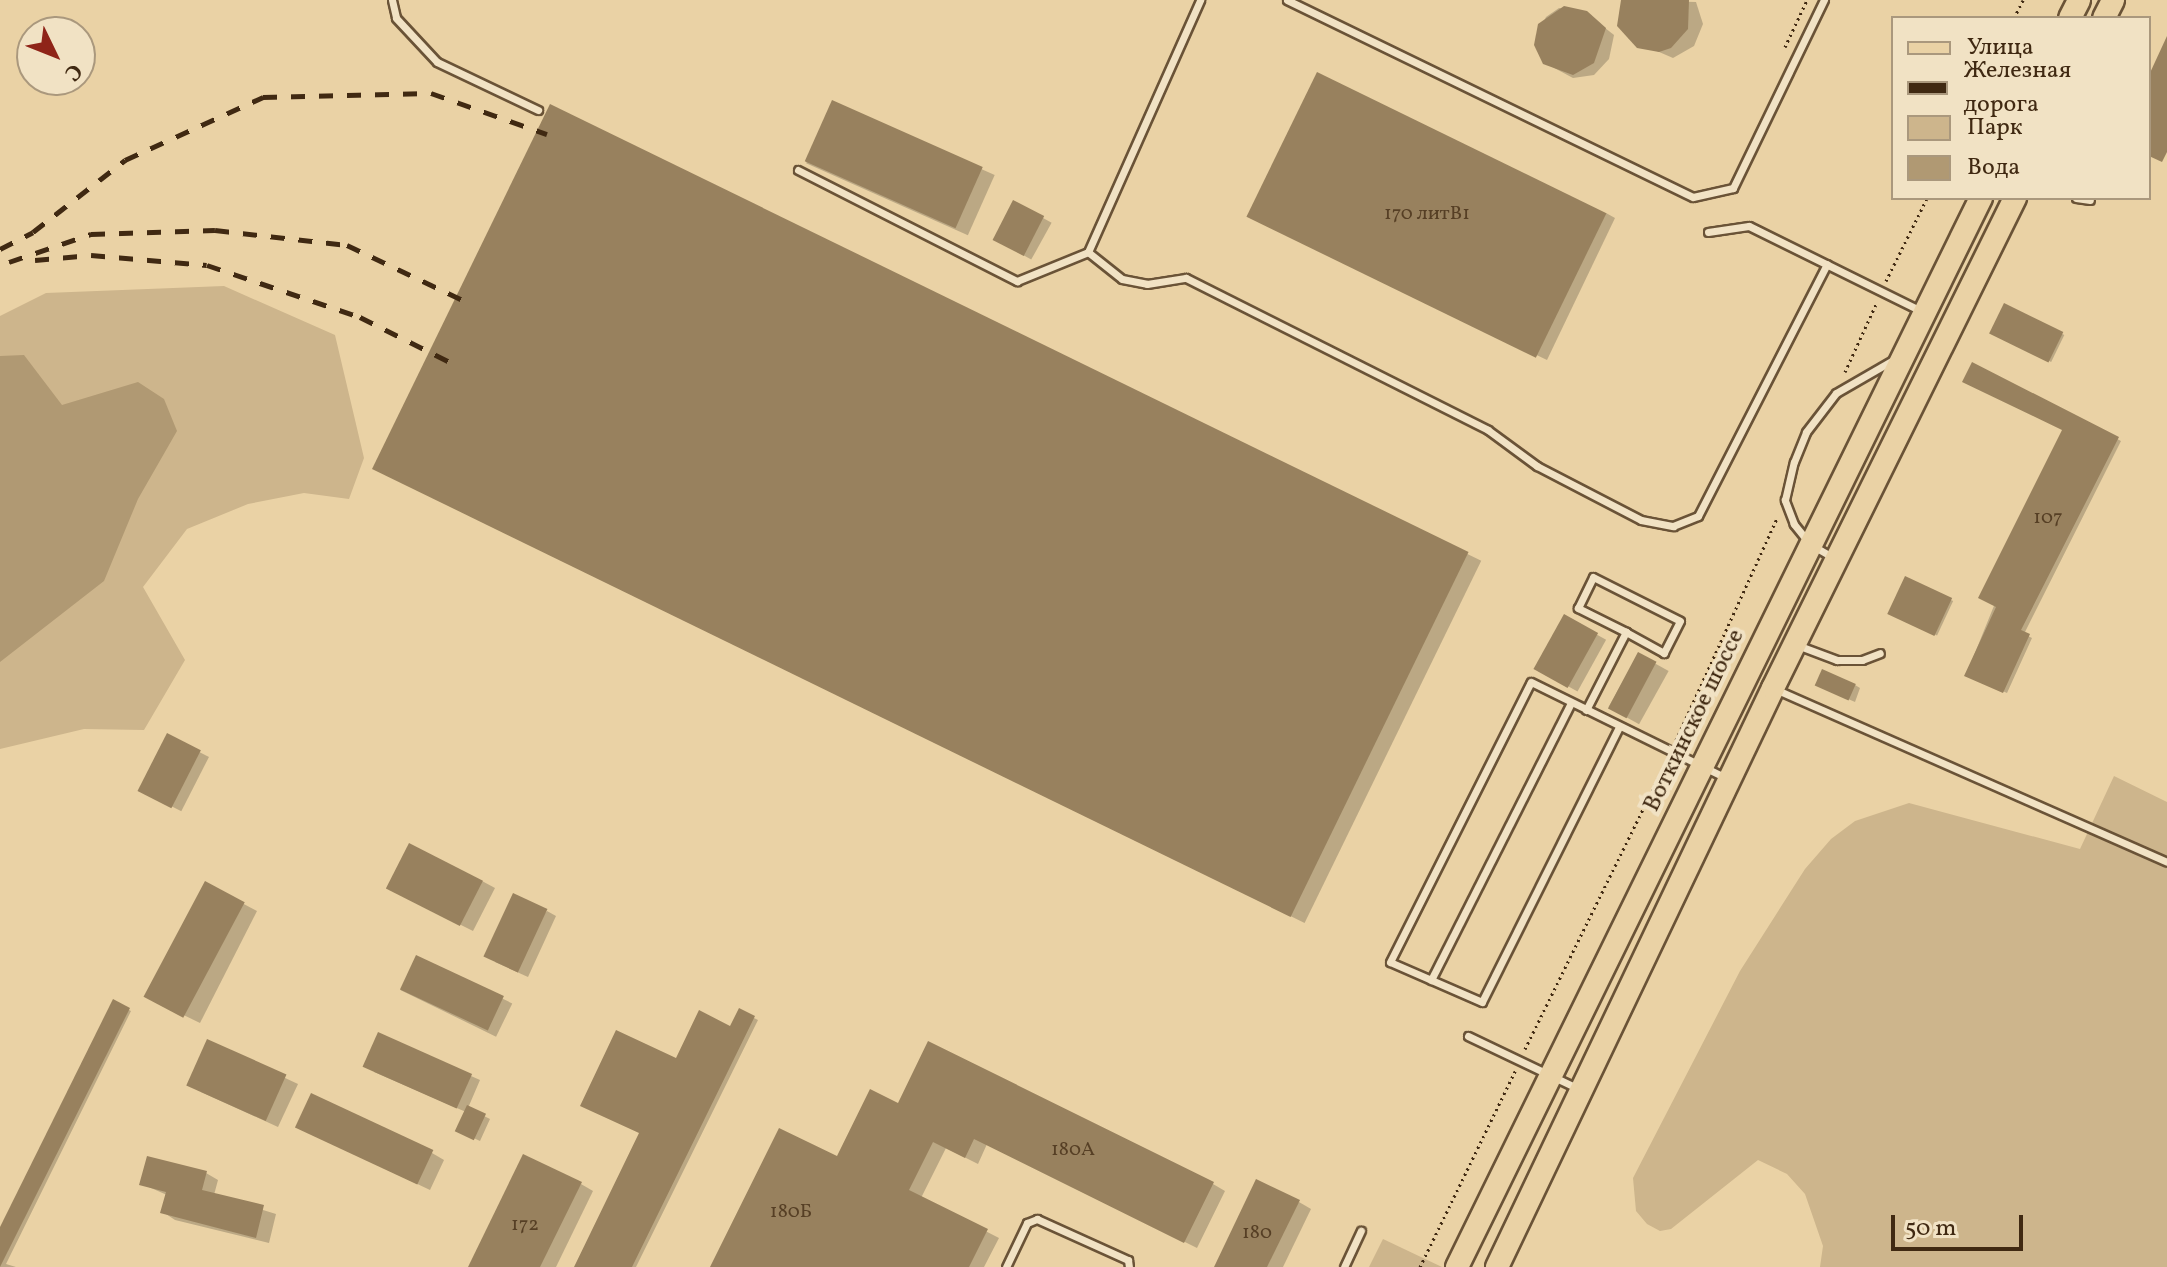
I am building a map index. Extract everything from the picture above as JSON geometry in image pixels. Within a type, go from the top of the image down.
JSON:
[{"type":"main road","name":"Воткинское шоссе","points":[[1457,1267],[1980,200]]},
{"type":"main road","points":[[1497,1267],[1773,688],[2014,200]]},
{"type":"lane","points":[[392,0],[396,18],[437,62],[538,110]]},
{"type":"lane","points":[[798,170],[1017,281],[1088,252],[1200,0]]},
{"type":"lane","points":[[1287,0],[1693,197],[1733,188],[1824,0]]},
{"type":"lane","points":[[1708,232],[1749,226],[1925,313]]},
{"type":"lane","points":[[1088,252],[1122,279],[1147,284],[1186,278],[1488,430],[1537,466],[1628,513],[1673,526],[1698,516],[1827,264]]},
{"type":"lane","points":[[1836,559],[1810,544],[1785,500],[1806,432],[1836,393],[1904,354]]},
{"type":"lane","points":[[1593,577],[1680,621],[1664,653],[1626,632],[1578,608],[1593,577]]},
{"type":"lane","points":[[1586,710],[1626,632]]},
{"type":"lane","points":[[1795,644],[1837,660],[1862,660],[1880,653]]},
{"type":"lane","points":[[1619,727],[1482,1002],[1390,962],[1531,682],[1730,780]]},
{"type":"lane","points":[[1773,688],[2167,862]]},
{"type":"lane","points":[[1431,980],[1571,703]]},
{"type":"lane","points":[[1468,1036],[1583,1090]]},
{"type":"lane","points":[[1006,1267],[1027,1223],[1037,1219],[1128,1260],[1129,1267]]},
{"type":"lane","points":[[1344,1267],[1361,1231]]},
{"type":"path","points":[[1420,1267],[1670,753],[1785,500]]},
{"type":"green space","points":[[224,286],[335,335],[364,458],[349,499],[304,493],[248,504],[187,529],[143,587],[185,660],[144,730],[84,729],[0,749],[0,316],[46,293]]},
{"type":"green space","points":[[2114,776],[2167,802],[2167,1267],[1820,1267],[1823,1246],[1805,1194],[1787,1174],[1758,1160],[1671,1229],[1660,1231],[1647,1224],[1636,1211],[1633,1178],[1740,971],[1805,869],[1831,839],[1855,821],[1909,803],[2080,849]]},
{"type":"green space","points":[[1383,1239],[1442,1267],[1369,1267]]},
{"type":"water","points":[[24,355],[62,405],[138,382],[164,399],[177,431],[138,499],[104,581],[0,662],[0,356]]},
{"type":"building","points":[[1621,0],[1689,0],[1688,29],[1671,48],[1659,52],[1637,48],[1617,26]]},
{"type":"building","points":[[1564,6],[1587,11],[1606,28],[1594,63],[1573,75],[1543,64],[1534,45],[1538,24]]},
{"type":"building","points":[[2167,36],[2167,152],[2162,162],[2151,157],[2151,71]]},
{"type":"building","points":[[1317,72],[1606,213],[1536,358],[1246,217]]},
{"type":"building","points":[[832,100],[983,167],[955,228],[805,161]]},
{"type":"building","points":[[550,104],[1469,552],[1291,917],[372,469]]},
{"type":"building","points":[[1013,200],[1044,216],[1024,256],[993,240]]},
{"type":"building","points":[[2004,303],[2063,332],[2048,362],[1989,334]]},
{"type":"building","points":[[1972,362],[2119,437],[2021,630],[2030,634],[2003,693],[1964,676],[1996,607],[1978,598],[2062,430],[1962,382]]},
{"type":"building","points":[[1905,576],[1952,598],[1934,636],[1887,614]]},
{"type":"building","points":[[1564,614],[1598,633],[1568,688],[1533,669]]},
{"type":"building","points":[[1638,652],[1657,662],[1626,718],[1608,709]]},
{"type":"building","points":[[1822,669],[1856,684],[1848,700],[1815,685]]},
{"type":"building","points":[[167,733],[201,750],[171,808],[137,791]]},
{"type":"building","points":[[409,843],[483,881],[460,926],[386,888]]},
{"type":"building","points":[[205,881],[245,902],[183,1018],[143,997]]},
{"type":"building","points":[[513,893],[547,909],[518,973],[483,956]]},
{"type":"building","points":[[416,955],[504,996],[488,1030],[400,989]]},
{"type":"building","points":[[113,999],[130,1008],[0,1267],[0,1227]]},
{"type":"building","points":[[739,1008],[755,1016],[632,1267],[574,1267],[639,1133],[580,1106],[616,1030],[676,1058],[699,1010],[730,1026]]},
{"type":"building","points":[[378,1032],[472,1074],[457,1109],[363,1067]]},
{"type":"building","points":[[207,1039],[286,1074],[266,1121],[186,1086]]},
{"type":"building","points":[[928,1041],[1214,1182],[1184,1243],[974,1139],[965,1158],[933,1142],[909,1190],[988,1229],[969,1267],[710,1267],[779,1128],[837,1156],[870,1089],[898,1103]]},
{"type":"building","points":[[311,1093],[433,1150],[417,1184],[295,1127]]},
{"type":"building","points":[[467,1105],[486,1114],[474,1140],[455,1131]]},
{"type":"building","points":[[523,1154],[582,1182],[540,1267],[468,1267]]},
{"type":"building","points":[[147,1156],[207,1171],[202,1190],[264,1205],[256,1238],[160,1213],[166,1192],[139,1185]]},
{"type":"building","points":[[1256,1179],[1300,1200],[1267,1267],[1214,1267]]},
{"type":"railway","points":[[0,249],[33,232],[125,160],[263,97],[431,93],[547,134]]},
{"type":"railway","points":[[9,262],[91,234],[215,230],[347,245],[469,303]]},
{"type":"railway","points":[[35,260],[91,255],[207,265],[360,317],[450,362]]}]
